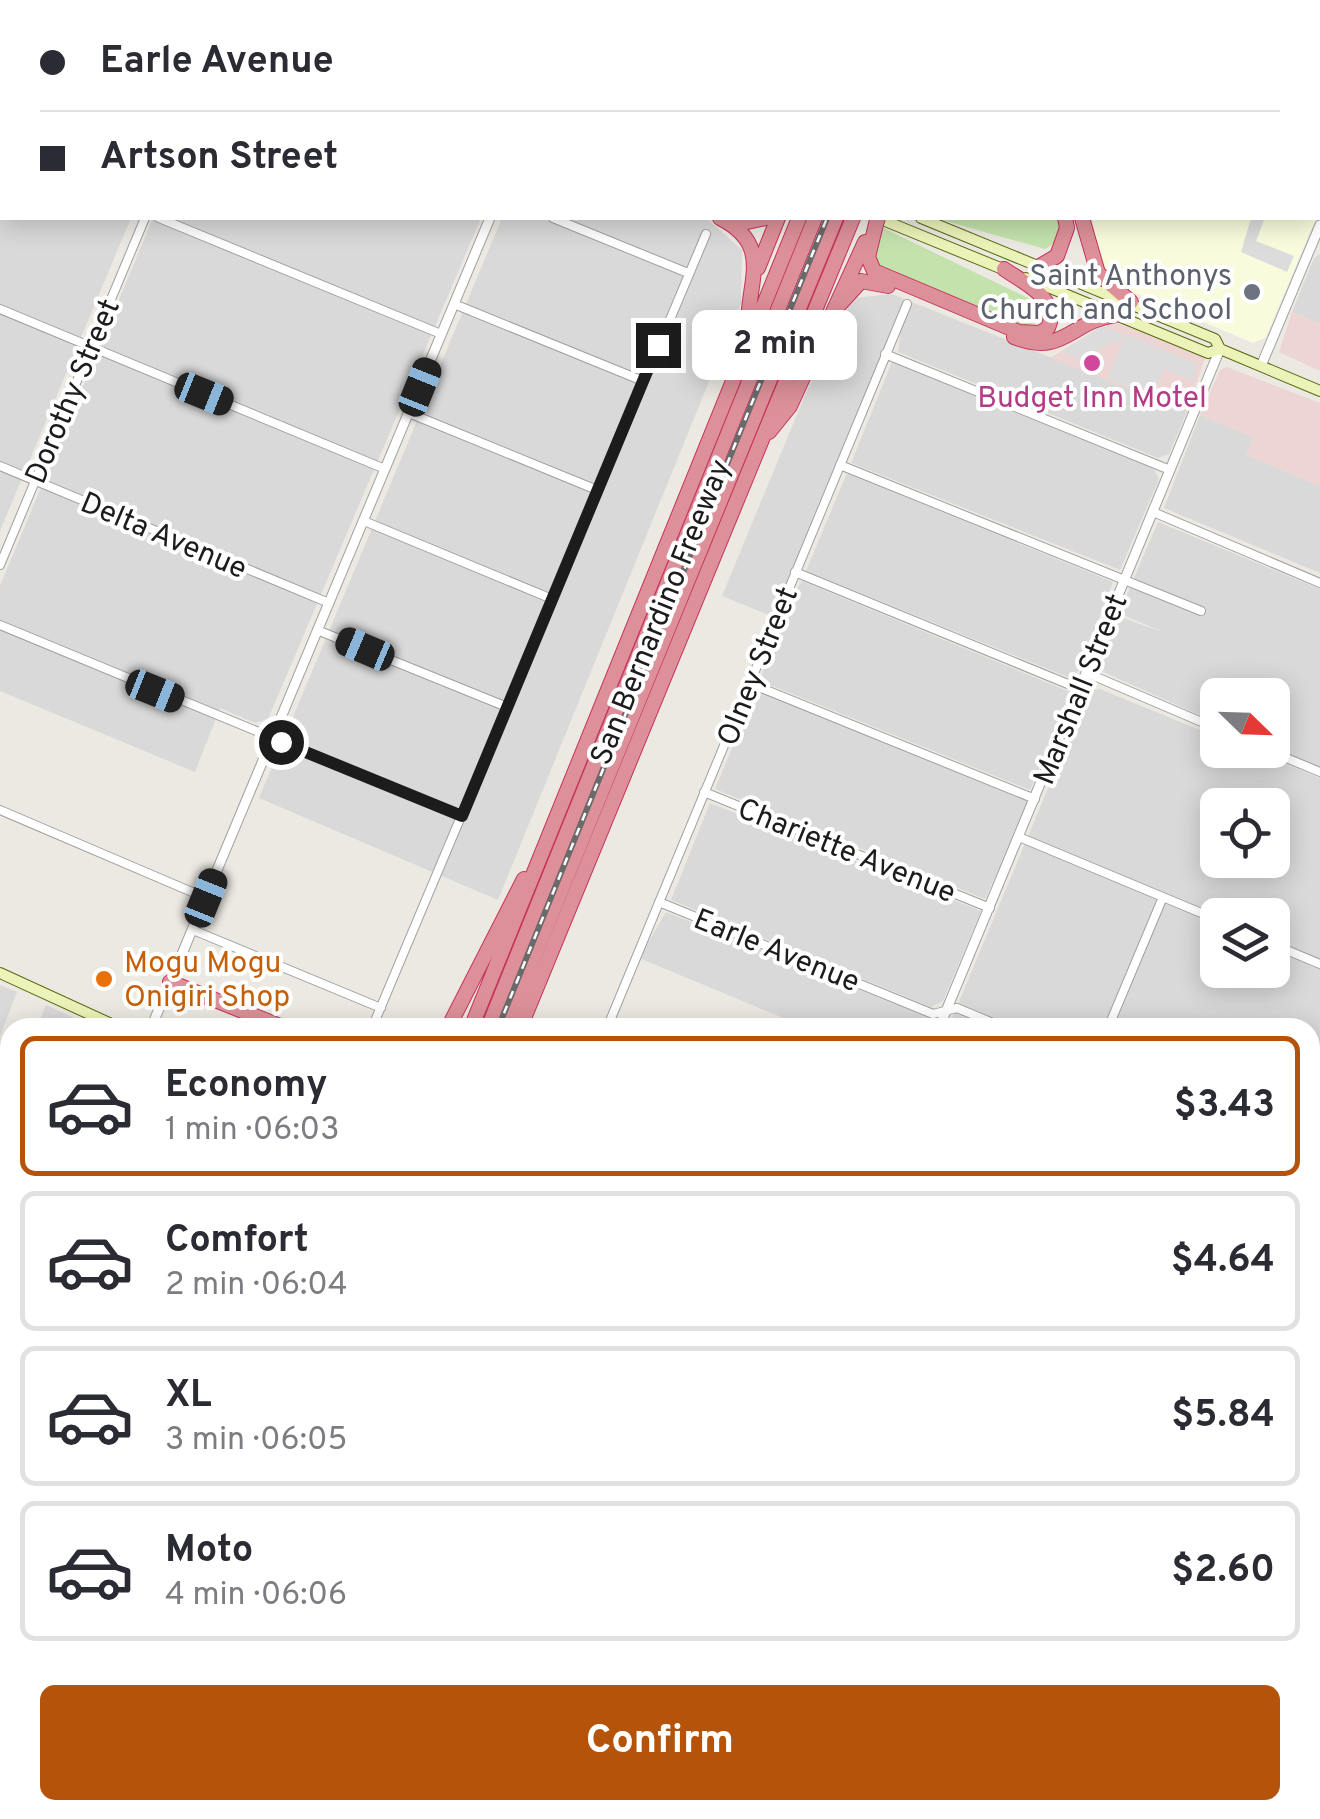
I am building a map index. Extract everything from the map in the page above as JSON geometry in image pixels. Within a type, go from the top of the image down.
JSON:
[{"type":"highway","points":[[723,220],[746,238],[755,273]]},
{"type":"highway","points":[[748,340],[755,273],[777,220]]},
{"type":"highway","name":"San Bernardino Freeway","points":[[474,1018],[798,220]]},
{"type":"highway","points":[[492,1018],[814,220]]},
{"type":"highway","points":[[510,1018],[835,220]]},
{"type":"highway","name":"San Bernardino Freeway","points":[[526,1018],[852,220]]},
{"type":"highway","points":[[759,444],[790,406],[877,220]]},
{"type":"highway","points":[[877,220],[868,256],[874,272],[1019,332],[1040,333],[1048,328],[1052,311],[1046,300],[1004,270]]},
{"type":"highway","points":[[1040,266],[1057,256],[1067,228],[1065,220]]},
{"type":"highway","points":[[1083,220],[1098,274],[1132,302]]},
{"type":"highway","points":[[840,304],[855,284],[869,281],[1045,346],[1096,318],[1115,315]]},
{"type":"highway","points":[[453,1018],[510,901],[544,849]]},
{"type":"highway","points":[[170,982],[248,1018]]},
{"type":"highway","points":[[170,982],[260,1018]]},
{"type":"main road","points":[[877,220],[1208,353],[1220,349],[1320,391]]},
{"type":"main road","points":[[927,220],[1132,302],[1216,340],[1220,349]]},
{"type":"main road","points":[[0,974],[98,1018]]},
{"type":"street","name":"Dorothy Street","points":[[0,566],[144,220]]},
{"type":"street","points":[[163,220],[442,334]]},
{"type":"street","points":[[155,1018],[489,220]]},
{"type":"street","points":[[558,220],[688,273]]},
{"type":"street","points":[[1261,366],[1316,246],[1320,225]]},
{"type":"street","points":[[376,1018],[706,234]]},
{"type":"street","points":[[454,304],[643,381]]},
{"type":"street","name":"Olney Street","points":[[612,1018],[907,304]]},
{"type":"street","points":[[0,309],[385,469]]},
{"type":"street","name":"Marshall Street","points":[[944,1018],[1220,349]]},
{"type":"street","points":[[886,354],[1170,470]]},
{"type":"street","points":[[409,413],[597,490]]},
{"type":"street","points":[[840,465],[1201,611]]},
{"type":"street","name":"Delta Avenue","points":[[0,466],[329,602]]},
{"type":"street","points":[[1153,512],[1320,583]]},
{"type":"street","points":[[364,521],[552,599]]},
{"type":"street","points":[[795,572],[1080,689]]},
{"type":"street","points":[[0,625],[462,816]]},
{"type":"street","points":[[318,630],[507,707]]},
{"type":"street","points":[[1087,672],[1200,721]]},
{"type":"street","points":[[750,683],[1035,799]]},
{"type":"street","points":[[1290,760],[1320,772]]},
{"type":"street","name":"Chariette Avenue","points":[[704,792],[990,908]]},
{"type":"street","points":[[0,810],[206,898]]},
{"type":"street","points":[[1018,837],[1200,912]]},
{"type":"street","points":[[1112,1018],[1163,897]]},
{"type":"street","name":"Earle Avenue","points":[[659,902],[934,1014],[957,1008],[982,1018]]},
{"type":"street","points":[[194,930],[380,1008]]},
{"type":"street","points":[[1290,952],[1320,964]]},
{"type":"shaded area","points":[[0,220],[130,220],[0,531]]},
{"type":"shaded area","points":[[152,220],[480,220],[268,719],[255,723],[220,708],[195,772],[0,691],[0,586]]},
{"type":"shaded area","points":[[501,220],[708,220],[742,250],[741,303],[498,900],[259,798]]},
{"type":"shaded area","name":"Saint Anthonys Church and School","points":[[1092,220],[1315,220],[1266,337],[1253,343],[1116,285],[1101,265]]},
{"type":"shaded area","points":[[1250,220],[1264,220],[1256,241],[1294,256],[1287,272],[1241,252]]},
{"type":"shaded area","points":[[1320,254],[1320,324],[1292,312],[1314,258]]},
{"type":"shaded area","points":[[892,294],[1187,412],[1169,454],[1158,458],[898,352],[902,319],[774,617],[722,596],[805,395],[853,298]]},
{"type":"shaded area","points":[[1292,312],[1320,324],[1320,371],[1279,352]]},
{"type":"shaded area","points":[[1112,320],[1205,358],[1187,412],[1050,358]]},
{"type":"shaded area","points":[[1102,326],[1123,335],[1120,343],[1114,341],[1081,360],[1062,352]]},
{"type":"shaded area","points":[[1126,334],[1197,364],[1194,381],[1164,369],[1152,398],[1108,379]]},
{"type":"shaded area","points":[[892,362],[1154,469],[1159,479],[1120,570],[851,463]]},
{"type":"shaded area","points":[[1227,367],[1320,403],[1320,486],[1247,455],[1253,437],[1200,415],[1220,370]]},
{"type":"shaded area","points":[[1200,415],[1253,437],[1247,455],[1320,486],[1320,573],[1164,508]]},
{"type":"shaded area","points":[[847,473],[1113,582],[1080,669],[1070,678],[806,571]]},
{"type":"shaded area","points":[[1158,522],[1320,589],[1320,770],[1290,756],[1290,678],[1200,678],[1200,715],[1097,669],[1118,616],[1167,634],[1119,613]]},
{"type":"shaded area","points":[[802,581],[1070,692],[1030,790],[760,681],[777,620]]},
{"type":"shaded area","points":[[1100,689],[1200,730],[1200,768],[1290,766],[1320,778],[1320,1018],[952,1018],[1089,690]]},
{"type":"shaded area","points":[[756,691],[1031,802],[985,899],[715,789]]},
{"type":"shaded area","points":[[710,803],[981,911],[943,1001],[931,1007],[671,900]]},
{"type":"shaded area","points":[[666,912],[928,1018],[783,1018],[639,958]]},
{"type":"shaded area","points":[[0,985],[17,992],[7,1018],[0,1018]]},
{"type":"shaded area","points":[[46,1005],[74,1018],[41,1018]]},
{"type":"green space","points":[[942,220],[1059,220],[1057,240],[1045,249]]},
{"type":"green space","points":[[879,226],[1028,298],[1041,311],[1041,322],[1020,327],[879,269],[872,258]]},
{"type":"railway","points":[[502,1018],[826,220]]},
{"type":"place","name":"Saint Anthonys Church and School","points":[[1252,292]]},
{"type":"place","name":"Budget Inn Motel","points":[[1092,363]]},
{"type":"place","name":"Mogu Mogu Onigiri Shop","points":[[104,979]]},
{"type":"route","points":[[281,742],[462,816],[658,345]]}]
